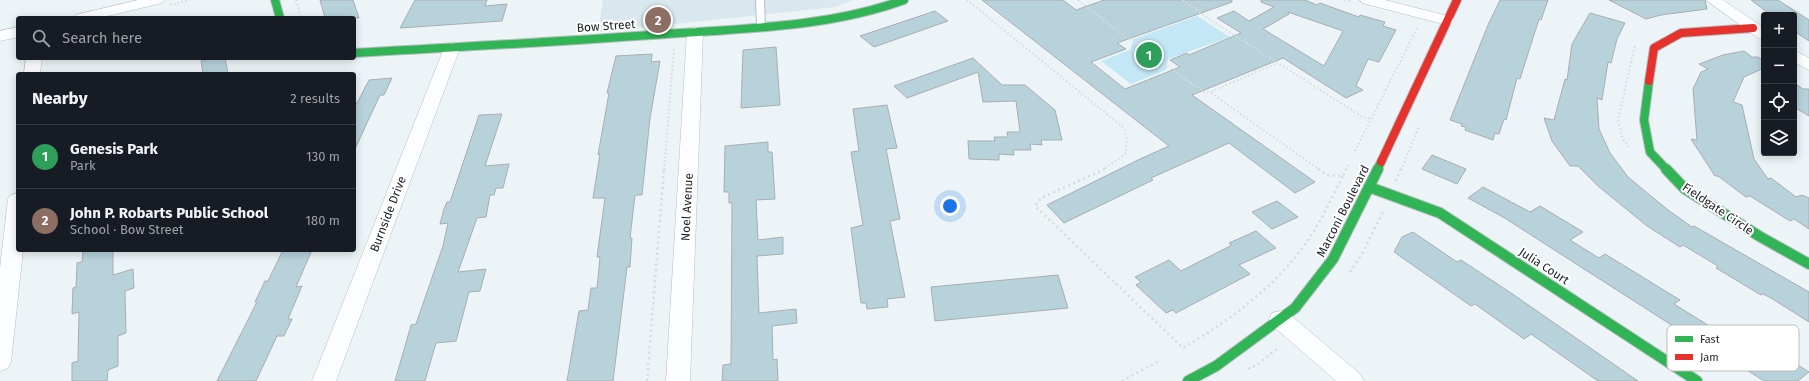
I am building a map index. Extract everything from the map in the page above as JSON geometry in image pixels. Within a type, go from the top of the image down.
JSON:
[{"type":"street","points":[[89,16],[157,0]]},
{"type":"street","points":[[276,0],[280,16]]},
{"type":"street","name":"Bow Street","points":[[356,53],[695,32],[825,21],[864,14],[904,0]]},
{"type":"street","name":"Marconi Boulevard","points":[[1188,381],[1216,366],[1295,308],[1333,259],[1457,0]]},
{"type":"street","name":"Fieldgate Circle","points":[[1713,0],[1758,32]]},
{"type":"street","points":[[1360,1],[1447,20]]},
{"type":"street","points":[[0,36],[16,32]]},
{"type":"street","name":"Noel Avenue","points":[[678,381],[695,32]]},
{"type":"street","name":"Fieldgate Circle","points":[[1758,32],[1681,33],[1654,48],[1644,120],[1650,152],[1685,189],[1759,236],[1809,264]]},
{"type":"street","name":"Burnside Drive","points":[[324,381],[452,48]]},
{"type":"street","points":[[1797,57],[1809,65]]},
{"type":"street","points":[[32,72],[34,60]]},
{"type":"street","name":"Julia Court","points":[[1369,186],[1440,213],[1667,361]]},
{"type":"street","points":[[0,362],[16,217]]},
{"type":"street","points":[[1280,320],[1352,381]]},
{"type":"street","name":"Julia Court","points":[[1682,371],[1697,381]]},
{"type":"lane","points":[[760,0],[761,26]]},
{"type":"path","points":[[296,0],[300,16]]},
{"type":"path","points":[[967,0],[1124,128],[1127,140],[1125,154],[1109,167],[1041,198],[1035,206],[1182,348],[1221,325],[1267,288],[1301,251],[1323,215],[1348,164]]},
{"type":"path","points":[[1078,0],[1127,38],[1148,46],[1142,56],[1167,66],[1204,92],[1210,92],[1277,63]]},
{"type":"path","points":[[1182,0],[1206,17],[1361,116],[1371,119]]},
{"type":"path","points":[[1344,0],[1360,1]]},
{"type":"path","points":[[1355,151],[1420,22]]},
{"type":"path","points":[[1630,150],[1622,138],[1618,120],[1625,92],[1632,50],[1637,40]]},
{"type":"path","points":[[647,381],[675,41]]},
{"type":"path","points":[[1210,92],[1327,175],[1343,176]]},
{"type":"path","points":[[1122,381],[1159,361]]},
{"type":"shaded area","points":[[603,0],[853,0],[835,7],[598,32]]},
{"type":"shaded area","points":[[1197,16],[1230,37],[1168,59],[1166,70],[1131,84],[1101,61],[1130,50],[1134,39]]},
{"type":"building","points":[[320,0],[353,0],[359,18],[356,18],[356,16],[324,16]]},
{"type":"building","points":[[415,0],[487,0],[485,6],[507,4],[502,21],[400,28]]},
{"type":"building","points":[[982,0],[1063,0],[1076,10],[1104,0],[1232,0],[1232,2],[1117,43],[1126,49],[1091,62],[1125,89],[1180,67],[1170,60],[1187,53],[1189,55],[1241,33],[1217,18],[1234,11],[1249,21],[1274,7],[1261,2],[1261,0],[1305,0],[1317,5],[1320,3],[1359,17],[1360,15],[1385,22],[1383,26],[1396,30],[1379,62],[1368,59],[1356,86],[1363,90],[1346,98],[1283,58],[1192,95],[1315,182],[1295,193],[1229,143],[1151,178],[1153,180],[1064,223],[1047,205],[1169,146]],"holes":[[[1288,12],[1343,31],[1324,66],[1263,29],[1289,14]]]},
{"type":"building","points":[[1500,0],[1548,0],[1541,20],[1539,19],[1520,79],[1517,78],[1506,120],[1504,119],[1499,134],[1495,133],[1493,140],[1465,130],[1466,127],[1461,126],[1462,124],[1450,120],[1488,25]]},
{"type":"building","points":[[1609,0],[1705,0],[1707,9],[1661,15],[1646,19]]},
{"type":"building","points":[[1751,0],[1778,0],[1797,12],[1767,12]]},
{"type":"building","points":[[935,11],[948,21],[874,47],[860,36]]},
{"type":"building","points":[[1797,12],[1809,20],[1809,41],[1797,33]]},
{"type":"building","points":[[1590,13],[1625,23],[1617,39],[1611,63],[1608,62],[1602,100],[1597,98],[1599,129],[1610,153],[1628,177],[1668,210],[1692,227],[1694,226],[1809,292],[1809,322],[1771,298],[1763,294],[1761,295],[1716,268],[1718,266],[1683,245],[1680,247],[1647,226],[1598,186],[1578,166],[1570,166],[1552,141],[1544,118],[1554,120],[1565,79],[1567,80],[1572,44]]},
{"type":"building","points":[[776,47],[780,105],[741,108],[743,50]]},
{"type":"building","points":[[1744,51],[1752,57],[1758,57],[1761,59],[1761,69],[1744,77],[1733,102],[1742,105],[1754,159],[1768,179],[1771,178],[1796,197],[1802,195],[1809,198],[1809,229],[1794,219],[1790,221],[1750,196],[1746,197],[1718,176],[1715,176],[1691,139],[1697,140],[1693,89],[1701,72],[1708,69],[1699,64],[1723,55]]},
{"type":"building","points":[[652,54],[651,62],[660,61],[650,118],[642,195],[635,195],[630,238],[632,238],[630,267],[627,267],[613,381],[567,381],[579,311],[588,310],[591,288],[597,288],[600,257],[597,257],[605,198],[593,198],[600,154],[598,155],[609,93],[607,93],[616,56]]},
{"type":"building","points":[[973,58],[1002,85],[1025,85],[1055,110],[1062,140],[1041,140],[1042,145],[1030,144],[1031,150],[1013,150],[1014,155],[999,154],[999,160],[969,159],[968,141],[995,141],[994,137],[1008,137],[1007,132],[1020,132],[1016,101],[983,102],[978,72],[907,98],[894,86]]},
{"type":"building","points":[[225,60],[228,72],[203,72],[201,61]]},
{"type":"building","points":[[392,78],[384,95],[380,95],[356,147],[356,103],[369,80]]},
{"type":"building","points":[[1797,85],[1803,89],[1809,89],[1809,116],[1797,109]]},
{"type":"building","points":[[887,105],[897,148],[886,149],[900,219],[890,221],[905,297],[887,299],[888,307],[867,309],[866,303],[861,303],[851,228],[863,225],[851,152],[859,151],[853,109]]},
{"type":"building","points":[[502,114],[485,166],[509,164],[503,188],[496,188],[494,195],[490,195],[486,217],[477,218],[458,272],[486,269],[480,291],[469,292],[456,341],[436,343],[425,381],[395,381],[411,325],[416,324],[443,246],[448,223],[440,224],[444,209],[447,202],[450,202],[479,115]]},
{"type":"building","points":[[768,142],[768,152],[772,152],[775,199],[756,200],[758,240],[783,237],[783,254],[757,256],[759,313],[796,309],[797,323],[772,326],[773,360],[777,359],[778,381],[722,381],[723,365],[731,364],[732,203],[729,203],[729,192],[724,192],[725,146]]},
{"type":"building","points":[[1432,155],[1466,169],[1457,184],[1422,169]]},
{"type":"building","points":[[1483,187],[1530,212],[1540,206],[1583,232],[1570,240],[1599,258],[1605,254],[1680,300],[1674,304],[1708,325],[1671,325],[1503,217],[1468,198]]},
{"type":"building","points":[[1277,201],[1298,217],[1272,229],[1252,212]]},
{"type":"building","points":[[1256,231],[1276,248],[1239,265],[1250,274],[1176,313],[1173,310],[1166,313],[1136,285],[1141,282],[1135,277],[1169,260],[1181,271],[1232,245],[1229,243]]},
{"type":"building","points":[[1413,232],[1457,262],[1461,260],[1511,293],[1638,381],[1598,381],[1531,334],[1524,339],[1475,304],[1471,306],[1394,252],[1402,237]]},
{"type":"building","points":[[83,252],[113,252],[113,275],[133,269],[134,288],[125,291],[126,333],[118,336],[118,366],[108,370],[107,381],[72,381],[72,363],[78,361],[79,312],[72,314],[73,288],[76,287],[77,263],[82,262]]},
{"type":"building","points":[[282,252],[311,252],[296,287],[302,286],[288,319],[292,319],[284,336],[277,336],[256,381],[217,381],[257,302],[255,302],[265,281],[268,281]]},
{"type":"building","points":[[1058,275],[1068,308],[935,321],[931,287]]},
{"type":"building","points":[[1799,366],[1809,372],[1798,381],[1764,381],[1748,371],[1799,371]]},
{"type":"traffic: fast","points":[[275,0],[279,16]]},
{"type":"traffic: fast","points":[[356,53],[622,37],[809,23],[857,15],[881,9],[904,0]]},
{"type":"traffic: fast","points":[[1649,81],[1644,120],[1650,152],[1685,189],[1759,236],[1809,264]]},
{"type":"traffic: fast","points":[[1188,381],[1216,366],[1295,308],[1333,259],[1381,162]]},
{"type":"traffic: fast","points":[[1369,187],[1440,213],[1667,361]]},
{"type":"traffic: fast","points":[[1682,371],[1697,381]]},
{"type":"traffic: jam","points":[[1381,162],[1457,0]]},
{"type":"traffic: jam","points":[[1649,81],[1654,48],[1681,33],[1753,28]]},
{"type":"place","name":"John P. Robarts Public School","points":[[658,20]]},
{"type":"place","name":"Genesis Park","points":[[1149,55]]}]
